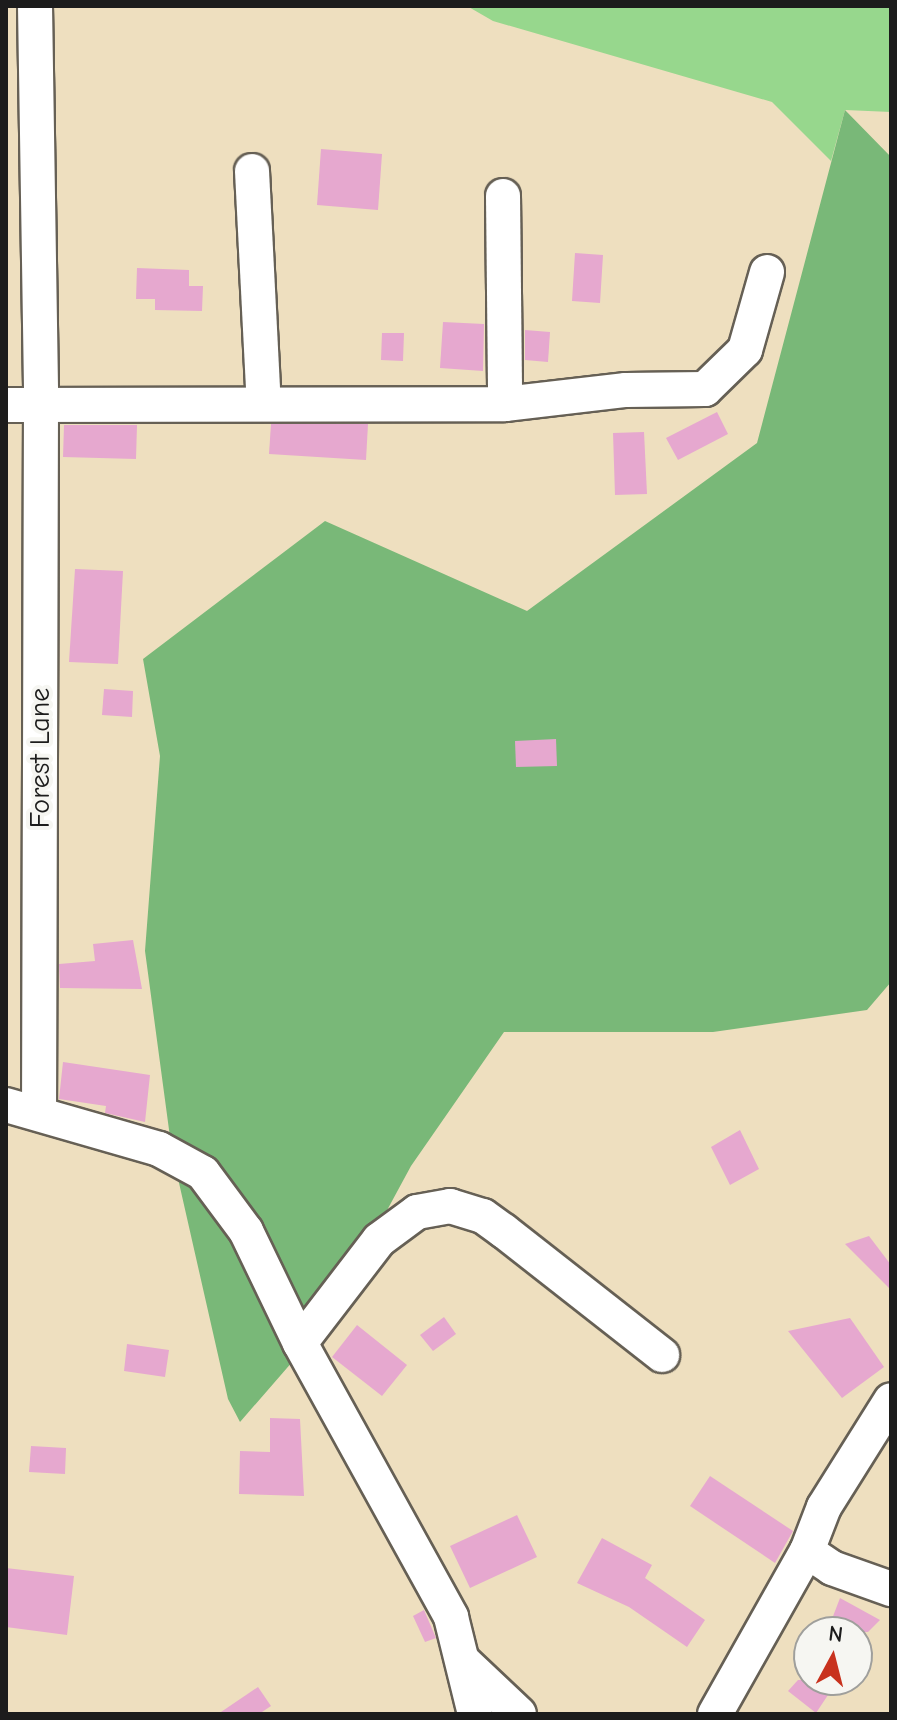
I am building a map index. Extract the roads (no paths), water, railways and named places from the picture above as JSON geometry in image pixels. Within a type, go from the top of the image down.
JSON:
[{"type":"street","name":"Forest Lane","points":[[22,1108],[41,405],[35,6]]},
{"type":"street","points":[[252,171],[264,404]]},
{"type":"street","points":[[503,196],[505,404]]},
{"type":"street","points":[[6,405],[505,404],[626,390],[705,389],[745,350],[767,272]]},
{"type":"street","points":[[22,1108],[159,1149],[203,1173],[246,1231],[300,1343],[451,1617],[475,1714]]},
{"type":"street","points":[[300,1343],[379,1240],[417,1212],[450,1206],[483,1216],[662,1355]]},
{"type":"street","points":[[715,1714],[807,1551],[824,1507],[891,1400]]},
{"type":"street","points":[[807,1551],[832,1568],[891,1589]]},
{"type":"street","points":[[463,1661],[519,1714]]}]
